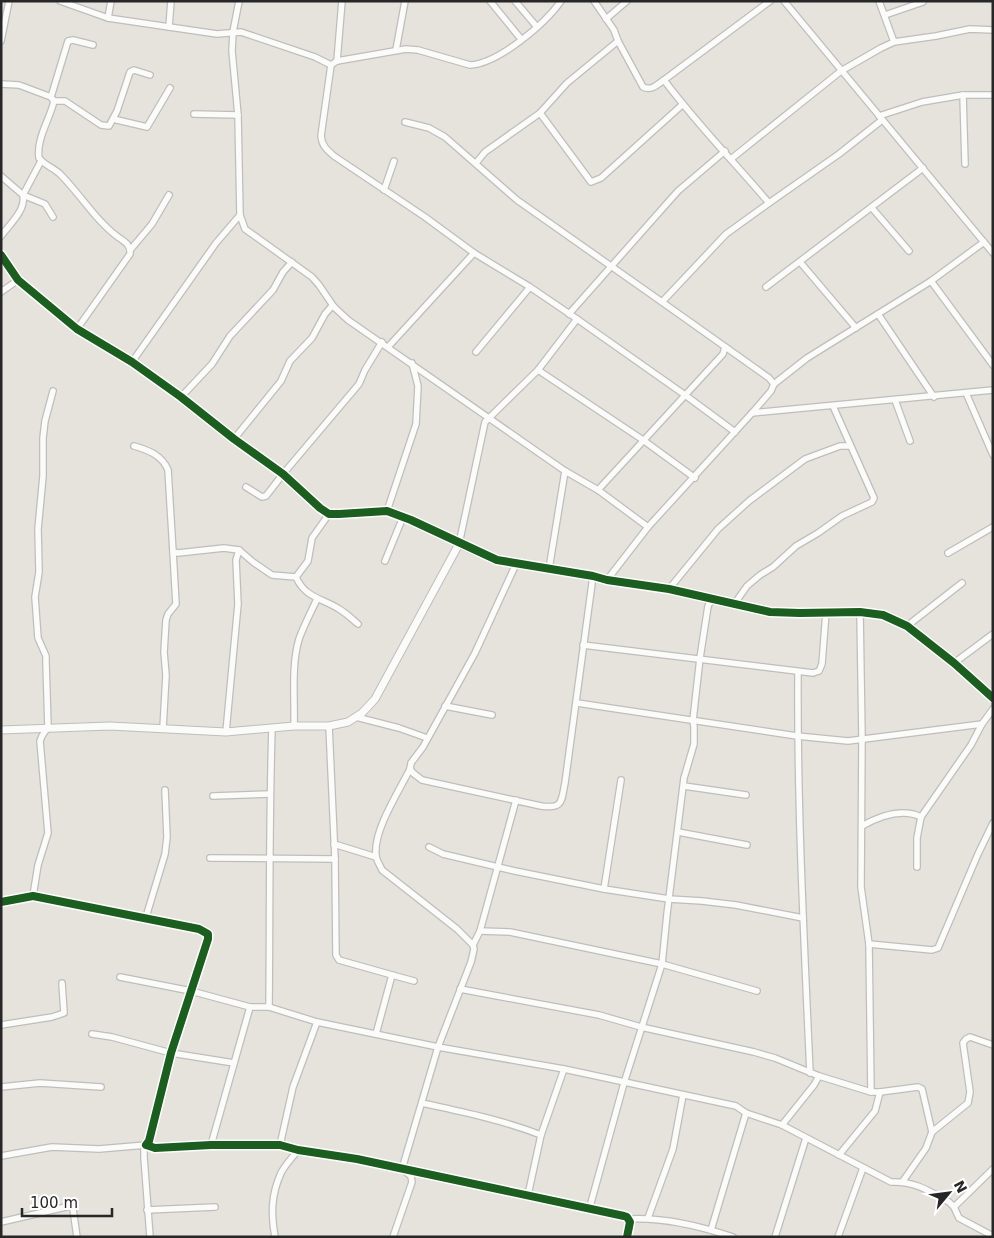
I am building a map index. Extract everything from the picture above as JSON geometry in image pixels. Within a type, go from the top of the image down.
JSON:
[{"type":"street","points":[[1,41],[9,1]]},
{"type":"street","points":[[60,1],[108,18],[217,34],[241,32],[334,63],[396,50],[418,50],[470,64],[478,64],[496,57],[537,27],[561,1]]},
{"type":"street","points":[[108,18],[111,1]]},
{"type":"street","points":[[169,27],[171,1]]},
{"type":"street","points":[[239,1],[233,32],[232,51],[238,115],[240,215],[245,229],[316,281],[327,299],[348,320],[565,471],[598,490],[648,527]]},
{"type":"street","points":[[342,1],[322,142],[325,148],[474,253],[530,287],[577,319],[735,432]]},
{"type":"street","points":[[396,50],[405,1]]},
{"type":"street","points":[[490,1],[521,39]]},
{"type":"street","points":[[515,1],[537,27]]},
{"type":"street","points":[[594,1],[614,30],[643,87],[648,89],[664,80],[770,1]]},
{"type":"street","points":[[606,19],[626,1]]},
{"type":"street","points":[[784,1],[993,253]]},
{"type":"street","points":[[879,1],[894,42]]},
{"type":"street","points":[[885,15],[923,2]]},
{"type":"street","points":[[731,158],[842,71],[865,56],[894,42],[970,29],[993,30]]},
{"type":"street","points":[[93,45],[73,40],[68,42],[42,135],[39,158],[58,172],[82,197],[107,229],[125,242],[131,249]]},
{"type":"street","points":[[476,163],[485,152],[540,113],[567,83],[618,41]]},
{"type":"street","points":[[1,84],[19,85],[52,99],[65,101],[104,127],[111,124],[130,72],[134,70],[150,75]]},
{"type":"street","points":[[664,80],[682,105],[725,151],[769,203]]},
{"type":"street","points":[[113,119],[147,127],[170,88]]},
{"type":"street","points":[[963,95],[965,164]]},
{"type":"street","points":[[662,302],[726,234],[840,154],[881,118],[922,102],[963,95],[993,95]]},
{"type":"street","points":[[540,113],[591,182],[601,178],[682,105]]},
{"type":"street","points":[[194,114],[238,115]]},
{"type":"street","points":[[405,122],[429,128],[445,137],[517,200],[769,378],[774,384]]},
{"type":"street","points":[[569,314],[678,191],[725,151]]},
{"type":"street","points":[[1,236],[22,207],[24,201],[22,195],[42,161]]},
{"type":"street","points":[[384,190],[394,161]]},
{"type":"street","points":[[766,287],[923,168]]},
{"type":"street","points":[[1,176],[22,195],[44,204],[53,217]]},
{"type":"street","points":[[76,329],[130,254],[131,249],[152,224],[169,195]]},
{"type":"street","points":[[872,208],[909,251]]},
{"type":"street","points":[[132,362],[216,244],[240,215]]},
{"type":"street","points":[[607,580],[648,527],[695,478],[752,413],[774,384],[807,358],[931,281],[984,242]]},
{"type":"street","points":[[388,347],[474,253]]},
{"type":"street","points":[[1,254],[18,280],[76,329],[132,362],[181,397],[234,439],[283,474],[329,514],[387,512],[403,517],[497,560],[669,589],[770,612],[860,612],[883,615],[907,626],[954,663],[993,698]]},
{"type":"street","points":[[181,397],[212,364],[230,336],[273,290],[283,272],[292,262]]},
{"type":"street","points":[[800,262],[856,328]]},
{"type":"street","points":[[1,292],[18,280]]},
{"type":"street","points":[[931,281],[993,365]]},
{"type":"street","points":[[476,352],[530,287]]},
{"type":"street","points":[[234,439],[281,381],[290,361],[312,338],[324,314],[333,306]]},
{"type":"street","points":[[878,314],[934,397]]},
{"type":"street","points":[[1,730],[110,726],[226,732],[294,726],[329,726],[348,722],[362,713],[375,699],[460,544],[485,422],[538,370],[577,319]]},
{"type":"street","points":[[246,486],[262,498],[265,497],[359,384],[382,342]]},
{"type":"street","points":[[598,490],[723,354],[725,347]]},
{"type":"street","points":[[387,512],[416,424],[418,386],[412,363]]},
{"type":"street","points":[[538,370],[643,440],[695,478]]},
{"type":"street","points":[[752,413],[993,390]]},
{"type":"street","points":[[34,896],[38,865],[48,833],[40,741],[48,727],[46,656],[38,638],[35,597],[39,572],[38,529],[44,476],[43,438],[45,421],[53,391]]},
{"type":"street","points":[[966,393],[993,454]]},
{"type":"street","points":[[895,400],[910,441]]},
{"type":"street","points":[[735,603],[747,586],[773,567],[796,546],[818,534],[842,516],[872,502],[874,498],[833,406]]},
{"type":"street","points":[[134,446],[159,457],[166,464],[168,470],[176,604],[166,620],[164,652],[166,675],[163,728]]},
{"type":"street","points":[[669,589],[718,529],[749,501],[804,459],[840,446],[850,446]]},
{"type":"street","points":[[549,570],[565,471]]},
{"type":"street","points":[[296,577],[308,561],[312,538],[329,514]]},
{"type":"street","points":[[385,561],[403,517]]},
{"type":"street","points":[[948,554],[993,528]]},
{"type":"street","points":[[172,552],[224,548],[239,550],[272,575],[296,577]]},
{"type":"street","points":[[226,732],[238,604],[236,560],[239,550]]},
{"type":"street","points":[[473,945],[444,917],[382,870],[376,857],[376,845],[384,821],[410,769],[411,763],[475,653],[516,564]]},
{"type":"street","points":[[410,769],[413,774],[422,780],[552,808],[558,806],[561,802],[577,703],[593,576]]},
{"type":"street","points":[[296,577],[302,588],[316,599],[340,610],[358,624]]},
{"type":"street","points":[[907,626],[962,583]]},
{"type":"street","points":[[294,726],[295,680],[299,639],[316,599]]},
{"type":"street","points":[[589,1210],[624,1083],[662,964],[684,778],[694,744],[692,720],[700,658],[707,612],[712,599]]},
{"type":"street","points":[[583,645],[813,673],[819,671],[822,664],[826,612]]},
{"type":"street","points":[[860,612],[862,738],[861,887],[869,944],[871,1092]]},
{"type":"street","points":[[954,663],[993,634]]},
{"type":"street","points":[[798,672],[803,918],[810,1072]]},
{"type":"street","points":[[577,703],[798,736],[848,741],[982,724]]},
{"type":"street","points":[[445,706],[492,715]]},
{"type":"street","points":[[917,867],[918,825],[921,817],[971,745],[982,724],[993,709]]},
{"type":"street","points":[[356,717],[399,728],[427,738]]},
{"type":"street","points":[[329,726],[335,859],[335,945],[337,958],[414,981]]},
{"type":"street","points":[[269,1007],[272,728]]},
{"type":"street","points":[[604,888],[620,780]]},
{"type":"street","points":[[684,786],[746,795]]},
{"type":"street","points":[[146,917],[165,854],[167,837],[165,790]]},
{"type":"street","points":[[212,796],[270,794]]},
{"type":"street","points":[[402,1168],[438,1047],[471,962],[473,945],[480,932],[516,800]]},
{"type":"street","points":[[862,826],[872,820],[892,814],[906,813],[921,817]]},
{"type":"street","points":[[869,944],[932,950],[938,948],[989,829],[993,824]]},
{"type":"street","points":[[678,832],[747,845]]},
{"type":"street","points":[[334,844],[376,857]]},
{"type":"street","points":[[429,847],[443,854],[604,888],[669,899],[727,904],[803,918]]},
{"type":"street","points":[[210,858],[335,859]]},
{"type":"street","points":[[1,902],[34,896],[199,928],[208,934],[171,1053],[149,1141],[144,1149],[150,1237]]},
{"type":"street","points":[[480,932],[510,932],[662,964],[757,991]]},
{"type":"street","points":[[376,1034],[392,975]]},
{"type":"street","points":[[120,977],[191,991],[250,1007],[269,1007],[317,1022],[736,1106],[746,1114],[782,1125],[891,1182],[903,1181],[914,1183],[950,1202],[954,1206],[959,1218],[993,1236]]},
{"type":"street","points":[[1,1025],[52,1017],[64,1013],[62,983]]},
{"type":"street","points":[[460,989],[599,1015],[641,1027],[775,1058],[819,1076],[871,1092],[910,1089],[913,1086],[922,1089],[932,1132]]},
{"type":"street","points":[[211,1145],[250,1007]]},
{"type":"street","points":[[280,1145],[293,1087],[317,1022]]},
{"type":"street","points":[[92,1034],[171,1053],[234,1063]]},
{"type":"street","points":[[903,1181],[926,1148],[932,1132],[968,1103],[970,1099],[963,1043],[970,1037],[993,1044]]},
{"type":"street","points":[[528,1195],[541,1135],[564,1070]]},
{"type":"street","points":[[782,1125],[819,1076]]},
{"type":"street","points":[[1,1087],[40,1083],[101,1087]]},
{"type":"street","points":[[839,1155],[875,1111],[880,1092]]},
{"type":"street","points":[[648,1218],[673,1149],[683,1095]]},
{"type":"street","points":[[422,1103],[496,1120],[541,1135]]},
{"type":"street","points":[[711,1230],[746,1114]]},
{"type":"street","points":[[775,1237],[806,1138]]},
{"type":"street","points":[[1,1156],[52,1147],[99,1149],[146,1145],[156,1148],[211,1145],[280,1145],[298,1150],[356,1158],[589,1210],[624,1216],[629,1219],[648,1218],[711,1230],[733,1237]]},
{"type":"street","points":[[275,1237],[271,1214],[273,1200],[281,1173],[298,1150]]},
{"type":"street","points":[[393,1237],[412,1182],[411,1176],[402,1168]]},
{"type":"street","points":[[838,1237],[863,1168]]},
{"type":"street","points":[[954,1206],[993,1169]]},
{"type":"street","points":[[1,1222],[70,1206],[73,1209],[77,1237]]},
{"type":"street","points":[[147,1210],[214,1207]]},
{"type":"street","points":[[627,1237],[629,1219]]},
{"type":"cycle path","points":[[1,255],[18,280],[77,329],[132,362],[181,397],[234,439],[283,474],[329,514],[387,511],[411,520],[497,560],[669,589],[770,612],[860,612],[883,615],[907,626],[954,663],[993,698]]},
{"type":"cycle path","points":[[1,902],[33,896],[199,929],[208,934],[171,1053],[149,1141],[146,1145],[155,1148],[211,1145],[280,1145],[298,1150],[357,1159],[624,1216],[630,1222],[627,1237]]}]
